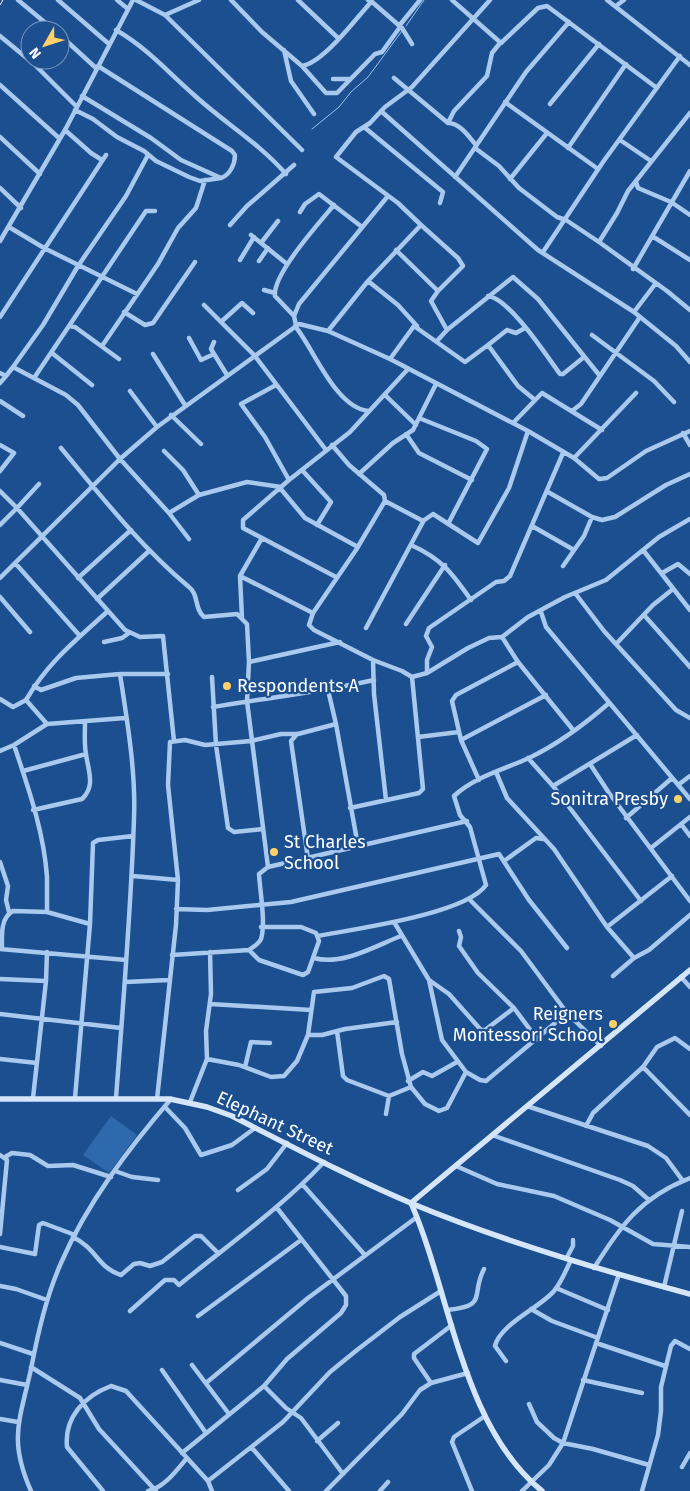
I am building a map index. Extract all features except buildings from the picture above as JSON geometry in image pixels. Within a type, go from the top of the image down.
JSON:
[{"type":"main road","points":[[542,1491],[510,1459],[485,1416],[468,1373],[411,1203],[690,970]]},
{"type":"main road","name":"Elephant Street","points":[[0,1099],[116,1098],[171,1099],[190,1102],[225,1113],[411,1203],[568,1260],[690,1294]]},
{"type":"street","points":[[18,0],[42,20]]},
{"type":"street","points":[[58,0],[109,44]]},
{"type":"street","points":[[117,0],[128,9]]},
{"type":"street","points":[[0,240],[21,208],[65,130],[116,30],[134,0],[165,15],[302,150]]},
{"type":"street","points":[[165,15],[199,0]]},
{"type":"street","points":[[231,0],[302,66],[324,91],[331,95],[342,89],[375,54],[382,52],[420,0]]},
{"type":"street","points":[[298,0],[338,38]]},
{"type":"street","points":[[452,0],[500,43]]},
{"type":"street","points":[[447,330],[431,301],[438,291],[463,266],[458,258],[388,196],[336,157],[356,132],[364,128],[408,89],[490,0]]},
{"type":"street","points":[[547,6],[550,0]]},
{"type":"street","points":[[607,0],[690,65]]},
{"type":"street","points":[[616,6],[624,0]]},
{"type":"street","points":[[302,66],[312,64],[318,60],[370,1],[400,26],[412,44]]},
{"type":"street","points":[[448,124],[454,111],[487,76],[492,54],[500,43],[506,41],[538,8],[547,6],[657,88]]},
{"type":"street","points":[[455,177],[540,53],[569,22]]},
{"type":"street","points":[[116,30],[142,46],[194,95],[255,142],[286,174]]},
{"type":"street","points":[[0,36],[34,64],[76,108],[148,155],[189,178],[205,180],[221,178],[229,173],[233,166],[235,155],[232,151],[97,67],[70,44]]},
{"type":"street","points":[[550,104],[599,44]]},
{"type":"street","points":[[284,50],[291,81],[314,114]]},
{"type":"street","points":[[543,252],[598,169],[680,56]]},
{"type":"street","points":[[568,148],[626,64]]},
{"type":"street","points":[[394,78],[448,124],[452,123],[462,130],[475,146],[510,179],[557,217],[566,220],[599,242],[690,310]]},
{"type":"street","points":[[333,79],[350,79]]},
{"type":"street","points":[[0,85],[60,138]]},
{"type":"street","points":[[82,96],[151,138],[181,160],[221,178]]},
{"type":"street","points":[[505,102],[598,169]]},
{"type":"street","points":[[381,111],[484,203],[543,252],[634,312],[676,346],[690,362]]},
{"type":"street","points":[[599,242],[628,191],[650,161],[688,119],[690,113]]},
{"type":"street","points":[[364,128],[443,192],[440,203]]},
{"type":"street","points":[[65,130],[102,160]]},
{"type":"street","points":[[510,179],[547,133]]},
{"type":"street","points":[[0,138],[40,174]]},
{"type":"street","points":[[620,140],[650,161]]},
{"type":"street","points":[[0,317],[106,155]]},
{"type":"street","points":[[0,383],[43,325],[78,266],[126,196],[148,155]]},
{"type":"street","points":[[230,225],[251,202],[286,174],[294,165]]},
{"type":"street","points":[[633,269],[690,171]]},
{"type":"street","points":[[102,346],[178,228],[199,204],[205,180]]},
{"type":"street","points":[[636,182],[638,188],[671,202],[690,215]]},
{"type":"street","points":[[0,188],[21,208]]},
{"type":"street","points":[[300,212],[305,204],[317,194],[362,227]]},
{"type":"street","points":[[294,316],[300,304],[388,196]]},
{"type":"street","points":[[274,294],[286,264],[334,205]]},
{"type":"street","points":[[34,378],[103,278],[146,210],[155,211]]},
{"type":"street","points":[[261,243],[278,221]]},
{"type":"street","points":[[328,331],[368,281],[420,225]]},
{"type":"street","points":[[9,227],[78,266],[136,294]]},
{"type":"street","points":[[240,260],[253,236],[286,264]]},
{"type":"street","points":[[652,236],[690,260]]},
{"type":"street","points":[[259,261],[268,248]]},
{"type":"street","points":[[396,250],[438,291]]},
{"type":"street","points":[[124,312],[145,325],[153,323],[195,262]]},
{"type":"street","points":[[437,341],[447,330],[513,277],[544,304],[600,376]]},
{"type":"street","points":[[368,281],[398,305],[417,326],[465,362],[507,330],[516,333],[525,328]]},
{"type":"street","points":[[634,312],[656,283]]},
{"type":"street","points":[[264,290],[274,294],[280,303],[294,316],[296,325],[339,391],[355,408],[368,412]]},
{"type":"street","points":[[488,296],[496,297],[502,301],[520,320],[560,374],[563,374],[584,357]]},
{"type":"street","points":[[222,321],[242,303],[253,314]]},
{"type":"street","points":[[204,305],[222,321],[254,356],[326,450]]},
{"type":"street","points":[[572,411],[581,404],[618,353],[640,317]]},
{"type":"street","points":[[0,578],[43,538],[120,458],[185,405],[296,325],[328,331],[390,359],[528,431],[574,458],[595,476],[603,479],[646,451],[690,431]]},
{"type":"street","points":[[69,326],[75,326],[119,359]]},
{"type":"street","points":[[390,359],[412,328],[417,326]]},
{"type":"street","points":[[592,334],[654,381],[674,402]]},
{"type":"street","points":[[189,338],[201,360],[214,354]]},
{"type":"street","points":[[214,342],[211,349],[227,375]]},
{"type":"street","points":[[488,345],[518,386],[535,400]]},
{"type":"street","points":[[52,353],[92,385]]},
{"type":"street","points":[[153,354],[185,405]]},
{"type":"street","points":[[13,367],[66,395],[78,405],[189,539]]},
{"type":"street","points":[[336,577],[243,528],[243,520],[288,480],[350,432],[408,369]]},
{"type":"street","points":[[0,374],[6,376]]},
{"type":"street","points":[[359,474],[416,425],[436,384]]},
{"type":"street","points":[[276,385],[241,404],[265,437],[288,480]]},
{"type":"street","points":[[130,391],[157,427]]},
{"type":"street","points":[[513,423],[542,393],[602,430]]},
{"type":"street","points":[[574,458],[636,393]]},
{"type":"street","points":[[385,395],[416,425]]},
{"type":"street","points":[[0,402],[23,416]]},
{"type":"street","points":[[172,415],[201,444]]},
{"type":"street","points":[[419,418],[486,447],[487,453],[448,524]]},
{"type":"street","points":[[332,445],[359,474],[384,495],[386,501],[423,521],[433,514],[475,542],[480,542],[508,488],[528,431]]},
{"type":"street","points":[[682,433],[690,445]]},
{"type":"street","points":[[406,434],[419,453],[472,480]]},
{"type":"street","points":[[0,445],[14,453],[0,471]]},
{"type":"street","points":[[60,448],[149,551],[190,587],[198,610],[204,617],[237,614],[247,624],[249,662],[247,701],[268,867]]},
{"type":"street","points":[[164,451],[184,470],[199,495]]},
{"type":"street","points":[[427,673],[427,660],[432,647],[426,632],[429,628],[496,582],[504,581],[510,576],[548,492],[563,453]]},
{"type":"street","points":[[302,470],[331,502],[318,525]]},
{"type":"street","points":[[548,492],[592,517],[602,520],[616,517],[666,485],[690,474]]},
{"type":"street","points":[[169,513],[199,495],[247,482],[280,487],[299,512],[358,547]]},
{"type":"street","points":[[0,525],[39,484]]},
{"type":"street","points":[[0,491],[129,633],[140,637],[163,636],[174,741]]},
{"type":"street","points":[[386,501],[358,547],[313,613],[309,625],[314,630],[412,677],[427,673],[468,648],[489,638],[502,637],[528,617],[541,612],[575,592],[606,580],[659,537],[689,521]]},
{"type":"street","points":[[563,566],[584,536],[592,517]]},
{"type":"street","points":[[366,628],[425,519]]},
{"type":"street","points":[[532,526],[574,550]]},
{"type":"street","points":[[78,578],[131,530]]},
{"type":"street","points":[[242,618],[240,576],[262,538]]},
{"type":"street","points":[[411,545],[445,565],[455,575],[471,600]]},
{"type":"street","points":[[644,550],[690,610]]},
{"type":"street","points":[[97,599],[149,551]]},
{"type":"street","points":[[16,564],[80,636]]},
{"type":"street","points":[[662,573],[678,564],[690,574]]},
{"type":"street","points":[[406,624],[445,565]]},
{"type":"street","points":[[240,576],[313,613]]},
{"type":"street","points":[[617,643],[673,588]]},
{"type":"street","points":[[575,592],[676,710],[690,718]]},
{"type":"street","points":[[0,597],[30,632]]},
{"type":"street","points":[[0,699],[12,707],[26,700],[34,686],[58,655],[108,611]]},
{"type":"street","points":[[541,612],[546,627],[690,799]]},
{"type":"street","points":[[644,615],[690,666]]},
{"type":"street","points":[[104,642],[122,638],[129,633]]},
{"type":"street","points":[[502,637],[518,662],[574,731]]},
{"type":"street","points":[[249,662],[340,642]]},
{"type":"street","points":[[374,660],[374,680],[386,800]]},
{"type":"street","points":[[479,780],[461,740],[453,705],[454,697],[518,662]]},
{"type":"street","points":[[34,686],[41,690],[76,678],[120,674],[168,674]]},
{"type":"street","points":[[116,1098],[133,876],[134,817],[132,772],[120,674]]},
{"type":"street","points":[[212,677],[212,707],[216,745],[228,828],[234,832],[263,829]]},
{"type":"street","points":[[350,808],[419,793],[423,789],[412,677]]},
{"type":"street","points":[[212,707],[288,694],[328,690],[374,680]]},
{"type":"street","points":[[328,690],[358,846]]},
{"type":"street","points":[[461,740],[546,695]]},
{"type":"street","points":[[26,700],[47,724]]},
{"type":"street","points":[[318,936],[394,922],[456,905],[469,899],[486,885],[467,821],[460,815],[454,796],[479,780],[528,758],[574,731],[609,703]]},
{"type":"street","points":[[0,751],[14,745],[47,724],[125,718]]},
{"type":"street","points":[[33,810],[82,798],[88,794],[90,785],[86,754],[85,722]]},
{"type":"street","points":[[158,1099],[178,880],[168,785],[170,742],[216,745],[251,741],[281,734],[298,734],[336,724]]},
{"type":"street","points":[[418,737],[459,732]]},
{"type":"street","points":[[298,734],[291,741],[292,760],[308,859]]},
{"type":"street","points":[[552,786],[636,734]]},
{"type":"street","points":[[14,745],[23,771],[42,843],[47,876],[47,912]]},
{"type":"street","points":[[23,771],[86,754]]},
{"type":"street","points":[[528,758],[641,901]]},
{"type":"street","points":[[590,764],[626,818],[690,901]]},
{"type":"street","points":[[496,772],[507,798],[545,839],[607,927],[634,958]]},
{"type":"street","points":[[678,785],[690,776]]},
{"type":"street","points":[[626,818],[672,778]]},
{"type":"street","points":[[651,848],[690,817]]},
{"type":"street","points":[[172,955],[249,950],[261,940],[259,874],[268,867],[467,821]]},
{"type":"street","points":[[681,824],[690,836]]},
{"type":"street","points":[[536,838],[537,830]]},
{"type":"street","points":[[75,1098],[88,958],[93,843],[98,840],[133,836]]},
{"type":"street","points":[[504,861],[536,838],[545,839]]},
{"type":"street","points":[[176,909],[207,910],[316,898],[499,854],[529,900],[566,948]]},
{"type":"street","points":[[0,862],[8,886],[6,900],[9,912],[2,929],[1,949],[126,960]]},
{"type":"street","points":[[133,876],[178,880]]},
{"type":"street","points":[[607,927],[672,876]]},
{"type":"street","points":[[469,899],[521,951],[568,1014],[601,1046]]},
{"type":"street","points":[[9,912],[47,912],[90,924]]},
{"type":"street","points":[[613,976],[634,958],[650,950],[689,917]]},
{"type":"street","points":[[394,922],[429,980],[442,1040],[466,1072],[480,1080],[486,1081],[568,1014]]},
{"type":"street","points":[[249,950],[259,960],[303,975],[308,972],[319,941],[318,936],[311,930],[301,928],[261,928]]},
{"type":"street","points":[[459,931],[461,937],[459,944],[478,973],[514,1008],[538,1039]]},
{"type":"street","points":[[314,958],[325,960],[343,958],[401,936]]},
{"type":"street","points":[[33,1098],[40,1019],[46,981],[47,952]]},
{"type":"street","points":[[190,1102],[208,1059],[206,1031],[210,1004],[210,952]]},
{"type":"street","points":[[208,1059],[245,1067],[272,1077],[284,1076],[297,1061],[308,1035],[313,1013],[311,1010],[314,992],[352,988],[384,976],[389,979],[408,1081],[425,1104],[439,1111],[447,1108],[466,1072]]},
{"type":"street","points":[[681,977],[690,987]]},
{"type":"street","points":[[0,979],[46,981]]},
{"type":"street","points":[[124,982],[169,980]]},
{"type":"street","points":[[429,980],[449,994],[480,1030],[485,1030],[514,1008]]},
{"type":"street","points":[[210,1004],[311,1010]]},
{"type":"street","points":[[0,1014],[121,1028]]},
{"type":"street","points":[[308,1035],[316,1036],[397,1022]]},
{"type":"street","points":[[337,1031],[343,1076],[346,1080],[389,1096],[411,1087]]},
{"type":"street","points":[[586,1126],[599,1106],[643,1067],[658,1047],[675,1038],[690,1049]]},
{"type":"street","points":[[245,1067],[251,1042],[270,1043]]},
{"type":"street","points":[[0,1060],[37,1064]]},
{"type":"street","points":[[408,1081],[423,1072],[432,1076],[457,1062]]},
{"type":"street","points":[[643,1067],[690,1115]]},
{"type":"street","points":[[386,1114],[389,1096]]},
{"type":"street","points":[[31,1491],[18,1455],[18,1422],[31,1367],[32,1354],[47,1300],[74,1236],[115,1171],[171,1099]]},
{"type":"street","points":[[527,1106],[648,1146],[666,1158],[683,1181]]},
{"type":"street","points":[[165,1107],[185,1128],[201,1155],[232,1145],[256,1128]]},
{"type":"street","points":[[492,1135],[620,1180],[633,1186],[649,1200]]},
{"type":"street","points":[[238,1190],[267,1169],[287,1143]]},
{"type":"street","points":[[2,1156],[12,1153],[30,1155],[48,1166],[73,1164],[111,1177]]},
{"type":"street","points":[[0,1234],[7,1160],[2,1156]]},
{"type":"street","points":[[130,1312],[165,1280],[174,1280],[179,1285],[277,1208],[324,1162]]},
{"type":"street","points":[[456,1166],[497,1184],[554,1196],[621,1226],[653,1244],[690,1247]]},
{"type":"street","points":[[115,1171],[158,1180]]},
{"type":"street","points":[[594,1268],[621,1226],[634,1211],[649,1200],[690,1178]]},
{"type":"street","points":[[303,1184],[364,1254]]},
{"type":"street","points":[[182,1453],[264,1386],[287,1359],[299,1351],[310,1338],[344,1310],[347,1300],[333,1279],[277,1208]]},
{"type":"street","points":[[664,1287],[682,1211]]},
{"type":"street","points":[[206,1383],[364,1254],[417,1217]]},
{"type":"street","points":[[0,1247],[35,1254],[39,1225],[43,1223],[74,1236],[90,1248],[110,1271],[121,1275],[134,1264],[140,1263],[150,1266],[162,1262],[195,1236],[201,1236],[218,1253]]},
{"type":"street","points":[[198,1316],[301,1240]]},
{"type":"street","points":[[506,1360],[496,1348],[496,1343],[556,1288],[573,1246],[573,1240]]},
{"type":"street","points":[[447,1310],[465,1308],[472,1304],[477,1298],[480,1277],[484,1269]]},
{"type":"street","points":[[522,1491],[532,1483],[556,1456],[563,1443],[619,1274]]},
{"type":"street","points":[[0,1286],[16,1289],[47,1300]]},
{"type":"street","points":[[556,1288],[608,1310]]},
{"type":"street","points":[[208,1481],[252,1448],[292,1412],[330,1372],[400,1317],[441,1291]]},
{"type":"street","points":[[531,1309],[552,1321],[598,1338]]},
{"type":"street","points":[[431,1383],[414,1358],[414,1354],[452,1326]]},
{"type":"street","points":[[642,1491],[660,1420],[665,1366],[674,1341],[690,1349]]},
{"type":"street","points":[[596,1343],[665,1366]]},
{"type":"street","points":[[0,1344],[32,1354]]},
{"type":"street","points":[[192,1365],[229,1414]]},
{"type":"street","points":[[31,1367],[63,1386],[85,1403],[99,1428],[155,1490]]},
{"type":"street","points":[[162,1370],[206,1433]]},
{"type":"street","points":[[326,1491],[402,1414],[420,1390],[431,1383],[468,1373]]},
{"type":"street","points":[[0,1380],[26,1385]]},
{"type":"street","points":[[583,1380],[642,1393]]},
{"type":"street","points":[[103,1491],[67,1447],[67,1427],[70,1418],[85,1403],[105,1388],[111,1386],[119,1387],[126,1391],[208,1481],[212,1491]]},
{"type":"street","points":[[264,1386],[301,1418],[343,1474]]},
{"type":"street","points":[[529,1404],[537,1422],[554,1438],[563,1443],[600,1450],[649,1465]]},
{"type":"street","points":[[472,1491],[452,1442],[454,1437],[485,1416]]},
{"type":"street","points":[[0,1419],[18,1422]]},
{"type":"street","points":[[317,1441],[338,1423]]},
{"type":"street","points":[[252,1448],[289,1491]]},
{"type":"street","points":[[682,1467],[690,1453]]},
{"type":"street","points":[[148,1491],[155,1490],[173,1475],[187,1458]]},
{"type":"street","points":[[380,1491],[388,1482]]},
{"type":"shaded area","points":[[111,1116],[137,1135],[109,1173],[83,1155]]},
{"type":"waterway","points":[[406,26],[424,0]]},
{"type":"waterway","points":[[312,129],[339,107],[351,92],[368,77],[402,31]]},
{"type":"railway","points":[[0,5],[3,0]]},
{"type":"place","name":"Respondents A","points":[[227,686]]},
{"type":"place","name":"Sonitra Presby","points":[[678,799]]},
{"type":"place","name":"St Charles School","points":[[274,852]]},
{"type":"place","name":"Reigners Montessori School","points":[[613,1024]]}]
